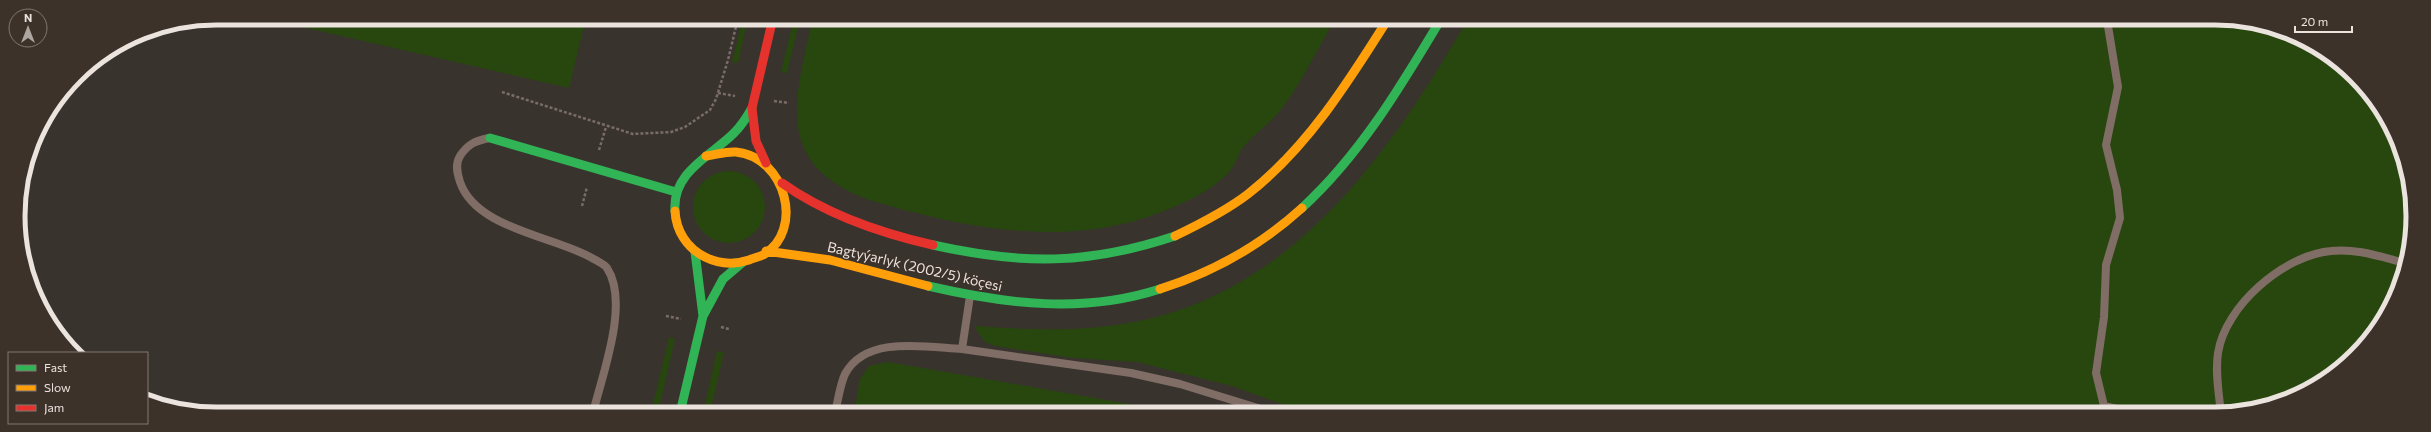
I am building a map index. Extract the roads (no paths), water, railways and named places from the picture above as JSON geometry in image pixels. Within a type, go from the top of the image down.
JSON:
[{"type":"street","points":[[681,407],[703,316],[723,280],[743,262],[766,251],[775,242],[786,220],[787,207],[782,183],[766,163],[756,141],[752,108],[771,25]]},
{"type":"street","name":"Bagtyýarlyk (2002/5) köçesi","points":[[782,183],[802,197],[844,218],[883,232],[951,250],[1018,260],[1065,260],[1119,255],[1160,242],[1195,227],[1226,210],[1274,171],[1311,128],[1370,48],[1384,25]]},
{"type":"street","name":"Bagtyýarlyk (2002/5) köçesi","points":[[766,251],[831,260],[880,275],[970,295],[1017,303],[1058,304],[1116,301],[1147,294],[1180,282],[1252,248],[1290,219],[1352,154],[1421,53],[1437,25]]},
{"type":"street","points":[[743,262],[718,262],[695,252],[686,243],[675,220],[674,207],[679,183],[695,163],[706,156],[735,132],[752,108]]},
{"type":"street","points":[[490,138],[676,192]]},
{"type":"street","points":[[706,156],[730,151],[749,154],[766,163]]},
{"type":"street","points":[[695,252],[703,316]]},
{"type":"lane","points":[[2102,407],[2096,373],[2104,316],[2106,265],[2120,218],[2117,190],[2106,145],[2118,87],[2108,25]]},
{"type":"lane","points":[[490,138],[476,140],[466,146],[457,160],[456,172],[461,185],[478,208],[504,224],[580,251],[607,267],[613,281],[616,308],[612,336],[594,407]]},
{"type":"lane","points":[[2220,407],[2217,375],[2219,345],[2236,312],[2264,282],[2290,264],[2330,251],[2361,252],[2400,262]]},
{"type":"lane","points":[[962,349],[970,295]]},
{"type":"lane","points":[[837,407],[845,374],[856,360],[874,350],[903,346],[962,349],[1131,373],[1180,384],[1255,407]]}]
